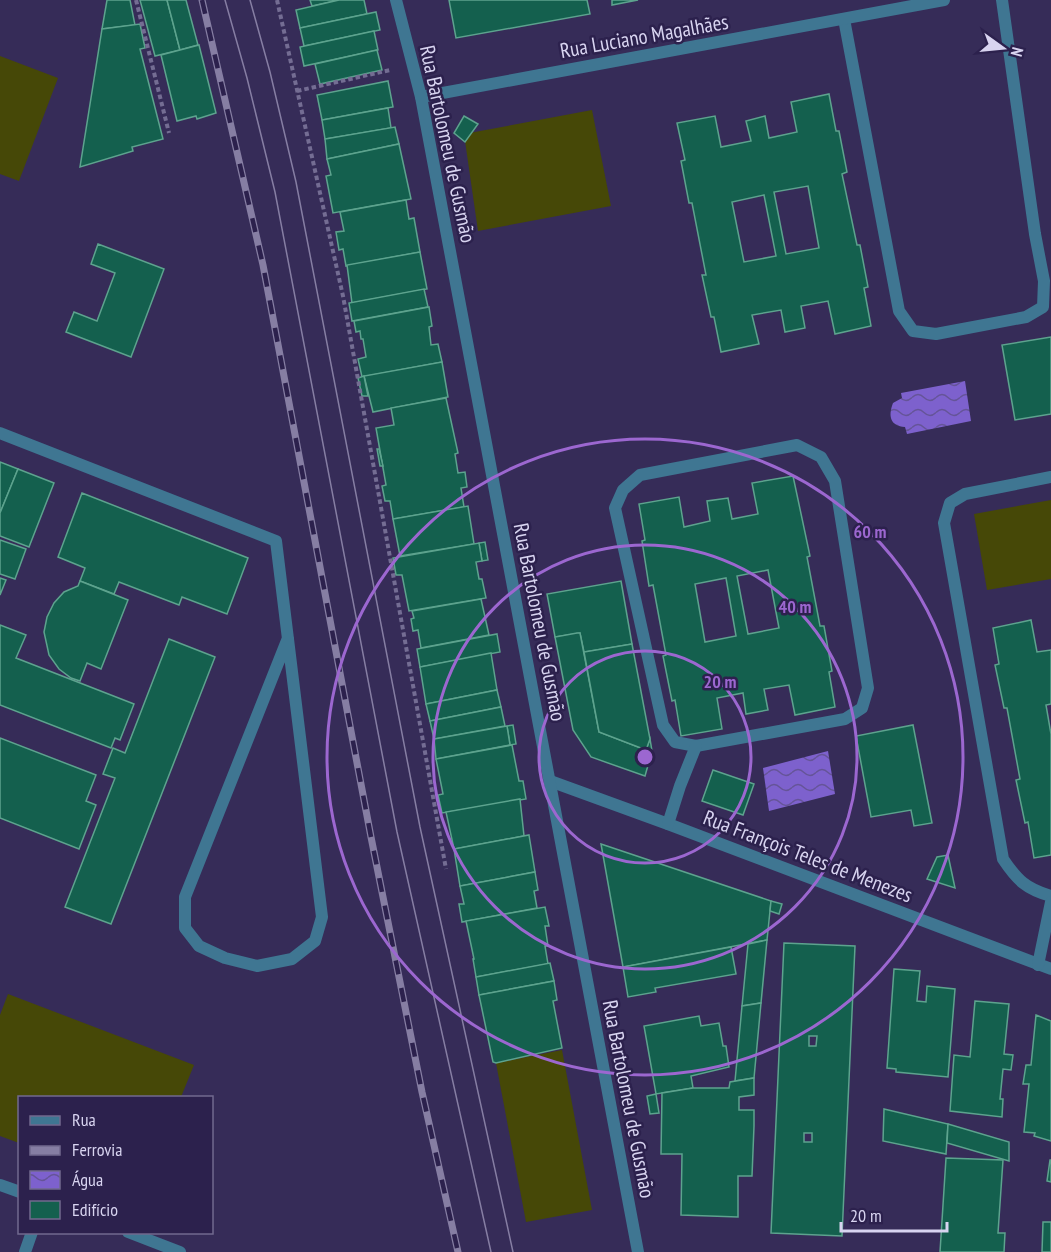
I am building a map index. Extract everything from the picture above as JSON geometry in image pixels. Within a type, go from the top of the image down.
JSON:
[{"type":"street","name":"Rua Bartolomeu de Gusmão","points":[[396,0],[421,97],[638,1252]]},
{"type":"street","points":[[870,0],[873,13]]},
{"type":"street","name":"Rua Luciano Magalhães","points":[[421,97],[944,0]]},
{"type":"street","points":[[844,19],[899,311],[913,331],[936,334],[1026,317],[1043,307],[1044,281],[1035,234],[1002,0]]},
{"type":"street","points":[[0,434],[276,542],[288,638],[322,917],[315,941],[292,959],[257,966],[225,958],[200,946],[185,928],[185,897],[288,638]]},
{"type":"street","points":[[797,445],[821,457],[835,480],[868,688],[862,708],[845,719],[696,746],[675,742],[663,725],[615,508],[623,490],[640,475],[797,445]]},
{"type":"street","points":[[1051,477],[965,494],[950,503],[944,523],[1003,859],[1016,878],[1035,892],[1051,896]]},
{"type":"street","points":[[668,824],[696,746]]},
{"type":"street","name":"Rua François Teles de Menezes","points":[[550,781],[1051,969]]},
{"type":"street","points":[[1038,965],[1051,902]]},
{"type":"street","points":[[0,1185],[18,1191]]},
{"type":"street","points":[[25,1252],[32,1234]]},
{"type":"street","points":[[131,1234],[180,1252]]},
{"type":"path","points":[[136,0],[169,133]]},
{"type":"path","points":[[277,0],[343,296],[446,869]]},
{"type":"path","points":[[297,92],[413,65]]},
{"type":"shaded area","points":[[0,56],[58,78],[19,181],[0,174]]},
{"type":"shaded area","points":[[592,110],[611,206],[478,231],[464,134]]},
{"type":"shaded area","points":[[1051,500],[1051,579],[987,590],[974,514]]},
{"type":"shaded area","points":[[8,994],[194,1065],[181,1096],[18,1096],[18,1143],[0,1136],[0,1015]]},
{"type":"shaded area","points":[[562,1050],[592,1210],[526,1222],[496,1063]]},
{"type":"water","points":[[965,381],[971,421],[907,434],[905,427],[893,422],[891,412],[893,403],[902,398],[901,393]]},
{"type":"water","points":[[828,751],[835,794],[769,811],[763,768]]},
{"type":"building","points":[[107,0],[130,0],[135,25],[102,29]]},
{"type":"building","points":[[140,0],[167,0],[180,50],[155,56]]},
{"type":"building","points":[[167,0],[186,0],[198,45],[180,50]]},
{"type":"building","points":[[310,0],[339,0],[312,6]]},
{"type":"building","points":[[339,0],[364,0],[367,14],[300,28],[296,10]]},
{"type":"building","points":[[449,0],[587,0],[590,14],[456,38]]},
{"type":"building","points":[[612,0],[638,0],[612,5]]},
{"type":"building","points":[[376,12],[380,30],[304,46],[300,28]]},
{"type":"building","points":[[140,24],[145,48],[140,49],[163,139],[132,147],[133,151],[80,167],[102,29]]},
{"type":"building","points":[[374,31],[378,50],[304,66],[300,47]]},
{"type":"building","points":[[199,45],[216,113],[197,119],[196,116],[177,121],[161,55]]},
{"type":"building","points":[[377,50],[382,70],[320,84],[315,64]]},
{"type":"building","points":[[388,81],[393,107],[322,120],[317,95]]},
{"type":"building","points":[[829,94],[847,172],[842,174],[868,287],[864,288],[871,326],[835,334],[828,301],[801,306],[805,328],[785,332],[781,310],[752,315],[759,344],[721,352],[702,275],[706,275],[692,203],[689,203],[681,161],[685,160],[677,123],[715,116],[721,147],[751,141],[746,121],[765,116],[769,138],[797,132],[791,102]],"holes":[[[808,186],[819,248],[786,254],[774,192]],[[764,195],[776,256],[744,262],[732,202]]]},
{"type":"building","points":[[388,108],[391,128],[325,139],[322,120]]},
{"type":"building","points":[[464,116],[478,124],[465,142],[454,133]]},
{"type":"building","points":[[395,127],[399,144],[327,159],[325,139]]},
{"type":"building","points":[[399,144],[411,199],[333,213],[326,176],[331,175],[327,159]]},
{"type":"building","points":[[406,200],[409,219],[414,218],[420,252],[346,266],[343,249],[339,250],[336,232],[344,231],[340,212]]},
{"type":"building","points":[[98,244],[164,269],[131,357],[66,332],[74,312],[97,321],[115,273],[91,264]]},
{"type":"building","points":[[420,252],[427,289],[352,303],[347,265]]},
{"type":"building","points":[[424,289],[428,307],[352,321],[349,303]]},
{"type":"building","points":[[429,307],[432,326],[429,327],[431,345],[438,344],[442,362],[362,377],[358,359],[366,357],[363,339],[361,339],[360,331],[356,332],[354,321]]},
{"type":"building","points":[[1051,337],[1051,414],[1015,420],[1002,345]]},
{"type":"building","points":[[442,362],[448,397],[373,412],[364,376]]},
{"type":"building","points":[[364,376],[368,396],[362,396],[358,378]]},
{"type":"building","points":[[446,398],[458,453],[455,454],[458,473],[465,472],[467,487],[461,488],[464,507],[393,519],[390,501],[385,501],[382,486],[386,485],[376,428],[394,425],[391,408]]},
{"type":"building","points":[[377,449],[379,449],[383,466],[380,466]]},
{"type":"building","points":[[0,462],[18,469],[0,513]]},
{"type":"building","points":[[18,469],[54,483],[29,547],[0,536],[0,513]]},
{"type":"building","points":[[793,476],[810,556],[807,557],[820,626],[824,626],[832,671],[829,672],[835,707],[795,715],[789,685],[764,689],[768,710],[746,714],[743,693],[717,698],[722,729],[681,736],[675,700],[672,701],[663,656],[666,655],[653,585],[649,586],[639,504],[679,497],[684,527],[710,521],[707,501],[728,498],[732,519],[758,514],[752,483]],"holes":[[[768,570],[779,628],[748,634],[737,576]],[[726,578],[736,636],[705,642],[695,584]]]},
{"type":"building","points":[[82,493],[248,558],[227,614],[182,597],[179,605],[119,582],[114,594],[80,581],[85,568],[58,557]]},
{"type":"building","points":[[468,506],[474,544],[400,556],[393,519]]},
{"type":"building","points":[[0,540],[26,549],[15,579],[0,574]]},
{"type":"building","points":[[485,542],[488,560],[482,561],[479,543]]},
{"type":"building","points":[[479,543],[482,561],[476,562],[486,598],[409,611],[402,575],[396,575],[393,558]]},
{"type":"building","points":[[0,578],[6,580],[0,595]]},
{"type":"building","points":[[80,581],[128,600],[101,669],[87,663],[80,681],[71,678],[59,669],[49,655],[44,632],[47,617],[54,603],[64,592],[78,586]]},
{"type":"building","points":[[621,581],[632,644],[584,652],[580,633],[555,637],[547,594]]},
{"type":"building","points":[[481,599],[489,635],[421,648],[418,630],[413,631],[412,611]]},
{"type":"building","points":[[1031,620],[1037,652],[1051,650],[1051,704],[1046,705],[1051,734],[1051,855],[1034,858],[1028,822],[1025,823],[1016,780],[1020,779],[1007,708],[1004,708],[995,665],[999,664],[993,628]]},
{"type":"building","points":[[0,625],[26,635],[16,658],[134,704],[120,740],[115,738],[111,748],[0,705]]},
{"type":"building","points":[[580,633],[599,732],[646,750],[650,739],[652,751],[645,776],[591,757],[573,730],[555,637]]},
{"type":"building","points":[[497,634],[500,652],[420,667],[417,649]]},
{"type":"building","points":[[169,639],[215,657],[111,924],[65,907],[115,778],[103,774],[113,748],[125,753]]},
{"type":"building","points":[[632,644],[650,739],[646,750],[599,732],[584,652]]},
{"type":"building","points":[[491,653],[497,690],[426,704],[420,667]]},
{"type":"building","points":[[497,690],[501,707],[430,721],[426,704]]},
{"type":"building","points":[[501,707],[505,726],[434,739],[430,721]]},
{"type":"building","points":[[513,725],[516,744],[510,745],[507,726]]},
{"type":"building","points":[[913,725],[932,823],[914,826],[911,810],[871,817],[856,736]]},
{"type":"building","points":[[507,726],[510,745],[436,759],[434,739]]},
{"type":"building","points":[[0,738],[96,775],[86,801],[96,805],[79,849],[0,818]]},
{"type":"building","points":[[512,745],[519,781],[523,781],[526,799],[442,813],[438,795],[443,794],[436,759]]},
{"type":"building","points":[[713,770],[754,784],[743,815],[702,801]]},
{"type":"building","points":[[520,799],[524,836],[454,849],[446,812]]},
{"type":"building","points":[[529,835],[535,872],[460,886],[454,849]]},
{"type":"building","points":[[601,844],[771,901],[767,940],[623,967]]},
{"type":"building","points":[[948,855],[955,888],[927,879],[937,857]]},
{"type":"building","points":[[535,872],[538,890],[534,891],[537,908],[462,922],[459,904],[464,904],[460,886]]},
{"type":"building","points":[[771,901],[782,904],[779,914],[770,911]]},
{"type":"building","points":[[545,907],[549,926],[545,926],[548,964],[476,977],[466,921]]},
{"type":"building","points":[[767,940],[761,1003],[742,1006],[748,944]]},
{"type":"building","points":[[784,943],[855,946],[842,1236],[771,1233]],"holes":[[[809,1036],[817,1036],[816,1046],[809,1046]],[[804,1133],[812,1133],[812,1142],[804,1142]]]},
{"type":"building","points":[[731,947],[736,974],[655,988],[656,992],[628,997],[623,967]]},
{"type":"building","points":[[550,963],[554,981],[479,995],[476,977]]},
{"type":"building","points":[[894,969],[920,971],[917,1001],[926,1002],[927,986],[955,989],[948,1077],[896,1072],[896,1069],[887,1068]]},
{"type":"building","points":[[554,981],[557,1000],[553,1001],[562,1048],[493,1062],[479,995]]},
{"type":"building","points":[[975,1001],[1009,1004],[1004,1054],[1013,1055],[1011,1070],[1003,1069],[1000,1099],[1003,1099],[1002,1117],[950,1111],[954,1055],[970,1057]]},
{"type":"building","points":[[761,1003],[754,1078],[735,1081],[742,1006]]},
{"type":"building","points":[[1036,1015],[1051,1021],[1051,1141],[1034,1136],[1035,1133],[1024,1132],[1029,1084],[1023,1084],[1026,1065],[1031,1065]]},
{"type":"building","points":[[699,1016],[701,1026],[719,1023],[729,1067],[691,1076],[693,1088],[656,1094],[644,1026]]},
{"type":"building","points":[[754,1078],[754,1095],[739,1097],[739,1110],[754,1110],[754,1126],[752,1176],[738,1176],[738,1217],[681,1215],[682,1154],[661,1154],[662,1093],[693,1088],[729,1088],[730,1082]]},
{"type":"building","points":[[656,1094],[659,1113],[650,1114],[647,1096]]},
{"type":"building","points":[[884,1109],[948,1124],[946,1154],[883,1141]]},
{"type":"building","points":[[948,1124],[1009,1142],[1009,1161],[947,1143]]},
{"type":"building","points":[[946,1158],[1003,1160],[998,1233],[1005,1233],[1004,1252],[940,1252]]},
{"type":"building","points":[[1051,1160],[1051,1182],[1047,1181]]},
{"type":"building","points":[[1043,1222],[1051,1222],[1051,1252],[1042,1252]]},
{"type":"tram line","points":[[225,0],[275,192],[397,832],[491,1252]]},
{"type":"tram line","points":[[250,0],[296,182],[420,827],[513,1252]]},
{"type":"railway","points":[[202,0],[263,265],[371,837],[422,1092],[458,1252]]}]
